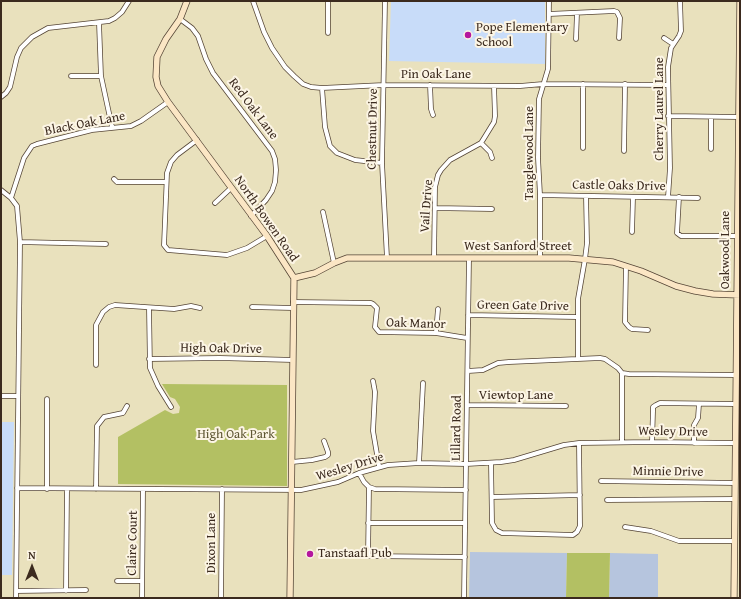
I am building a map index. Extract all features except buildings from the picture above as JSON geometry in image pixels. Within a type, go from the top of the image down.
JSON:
[{"type":"street","points":[[1,97],[10,87],[21,48],[32,38],[48,28],[109,21],[122,12],[129,1]]},
{"type":"street","name":"North Bowen Road","points":[[187,1],[180,19],[166,39],[157,57],[157,82],[162,94],[267,236],[294,278],[290,598]]},
{"type":"street","name":"Pin Oak Lane","points":[[253,1],[264,32],[272,48],[285,67],[303,84],[311,87],[322,88],[384,85],[520,86],[543,84],[668,84]]},
{"type":"street","points":[[328,1],[328,33]]},
{"type":"street","name":"Chestnut Drive","points":[[384,1],[382,163],[387,258]]},
{"type":"street","name":"Tanglewood Lane","points":[[540,258],[540,195],[538,158],[539,99],[548,69],[549,1]]},
{"type":"street","name":"Cherry Laurel Lane","points":[[668,197],[670,168],[668,116],[669,58],[673,44],[679,36],[680,31],[680,1]]},
{"type":"street","name":"Oakwood Lane","points":[[734,598],[734,499],[736,486],[735,443],[738,344],[737,236],[740,1]]},
{"type":"street","points":[[549,14],[617,12],[620,18],[619,38]]},
{"type":"street","points":[[576,38],[577,13]]},
{"type":"street","name":"Red Oak Lane","points":[[180,19],[192,28],[198,36],[206,60],[213,73],[274,155],[276,170],[275,182],[272,191],[251,216]]},
{"type":"street","points":[[99,23],[101,76],[112,127]]},
{"type":"street","points":[[664,38],[673,44]]},
{"type":"street","points":[[71,76],[101,76]]},
{"type":"street","points":[[583,84],[583,148]]},
{"type":"street","points":[[624,151],[625,84]]},
{"type":"street","points":[[430,85],[431,109],[433,115]]},
{"type":"street","name":"Vail Drive","points":[[434,258],[436,187],[440,170],[450,160],[481,143],[494,122],[494,86]]},
{"type":"street","points":[[322,88],[326,133],[330,146],[337,153],[355,160],[382,163]]},
{"type":"street","name":"Black Oak Lane","points":[[11,198],[24,158],[32,146],[92,130],[131,126],[141,121],[168,102]]},
{"type":"street","points":[[668,116],[738,117]]},
{"type":"street","points":[[711,117],[711,150]]},
{"type":"street","points":[[197,140],[177,155],[171,162],[166,182],[164,245],[168,250],[227,254],[247,248],[267,236]]},
{"type":"street","points":[[481,143],[490,152],[492,158]]},
{"type":"street","points":[[114,179],[116,182],[166,182]]},
{"type":"street","points":[[215,203],[231,188]]},
{"type":"street","points":[[1,190],[11,198],[17,206],[20,242],[16,598]]},
{"type":"street","name":"Castle Oaks Drive","points":[[540,195],[698,198]]},
{"type":"street","points":[[578,359],[578,299],[587,243],[586,196]]},
{"type":"street","points":[[632,232],[633,197]]},
{"type":"street","points":[[679,197],[677,233],[681,236],[737,236]]},
{"type":"street","points":[[435,208],[492,209]]},
{"type":"street","points":[[323,212],[334,263]]},
{"type":"street","points":[[20,242],[106,244]]},
{"type":"street","name":"West Sanford Street","points":[[294,278],[315,273],[347,258],[585,259],[602,260],[626,266],[676,286],[692,290],[713,294],[738,295]]},
{"type":"street","name":"Lillard Road","points":[[464,598],[469,258]]},
{"type":"street","points":[[626,266],[625,322],[632,329],[648,330]]},
{"type":"street","name":"Oak Manor","points":[[293,305],[371,303],[377,308],[376,327],[379,332],[436,333],[467,338]]},
{"type":"street","points":[[96,365],[96,325],[103,312],[115,305],[174,309],[191,306],[200,308]]},
{"type":"street","points":[[252,307],[293,305]]},
{"type":"street","points":[[149,308],[149,360],[152,374],[171,407]]},
{"type":"street","points":[[436,333],[438,309]]},
{"type":"street","name":"Green Gate Drive","points":[[468,315],[577,317]]},
{"type":"street","name":"High Oak Drive","points":[[149,360],[220,358],[293,360]]},
{"type":"street","points":[[468,371],[483,370],[498,363],[509,362],[605,359],[618,368],[622,373],[622,442]]},
{"type":"street","points":[[622,373],[736,375]]},
{"type":"street","points":[[373,381],[375,392],[373,431],[380,466]]},
{"type":"street","points":[[419,463],[423,383]]},
{"type":"street","points":[[1,396],[18,396]]},
{"type":"street","points":[[47,399],[47,489]]},
{"type":"street","points":[[694,443],[694,425],[698,418],[699,404]]},
{"type":"street","points":[[652,442],[653,407],[656,405],[736,404]]},
{"type":"street","name":"Viewtop Lane","points":[[467,405],[566,406]]},
{"type":"street","points":[[96,489],[97,426],[100,420],[123,413],[127,406]]},
{"type":"street","points":[[292,462],[325,457],[328,455],[328,452],[324,441]]},
{"type":"street","points":[[491,463],[492,523],[496,530],[499,532],[573,534],[577,532],[580,526],[580,443]]},
{"type":"street","name":"Wesley Drive","points":[[17,488],[312,488],[329,485],[380,466],[419,463],[491,463],[514,460],[564,445],[580,443],[735,443]]},
{"type":"street","points":[[359,473],[369,487],[375,489],[466,490]]},
{"type":"street","name":"Minnie Drive","points":[[601,481],[736,486]]},
{"type":"street","points":[[368,556],[369,487]]},
{"type":"street","points":[[66,591],[67,489]]},
{"type":"street","name":"Claire Court","points":[[142,598],[144,489]]},
{"type":"street","name":"Dixon Lane","points":[[221,598],[222,489]]},
{"type":"street","points":[[492,497],[580,494]]},
{"type":"street","points":[[607,500],[734,499]]},
{"type":"street","points":[[368,523],[465,523]]},
{"type":"street","points":[[625,527],[651,531],[679,541],[734,541]]},
{"type":"street","points":[[361,556],[465,557]]},
{"type":"street","points":[[117,581],[142,581]]},
{"type":"street","points":[[16,591],[86,590]]},
{"type":"shaded area","name":"Pope Elementary School","points":[[391,1],[545,1],[545,64],[389,61]]},
{"type":"shaded area","points":[[1,422],[14,422],[12,575],[1,575]]},
{"type":"shaded area","points":[[470,552],[567,553],[566,598],[469,598]]},
{"type":"shaded area","points":[[610,553],[658,554],[658,598],[609,598]]},
{"type":"green space","name":"High Oak Park","points":[[162,384],[287,385],[287,486],[118,484],[118,437],[165,410],[173,414],[179,413],[180,407],[175,399],[170,397]]},
{"type":"green space","points":[[567,553],[610,553],[609,598],[566,598]]},
{"type":"place","name":"Pope Elementary School","points":[[468,35]]},
{"type":"place","name":"Tanstaafl Pub","points":[[310,554]]}]
